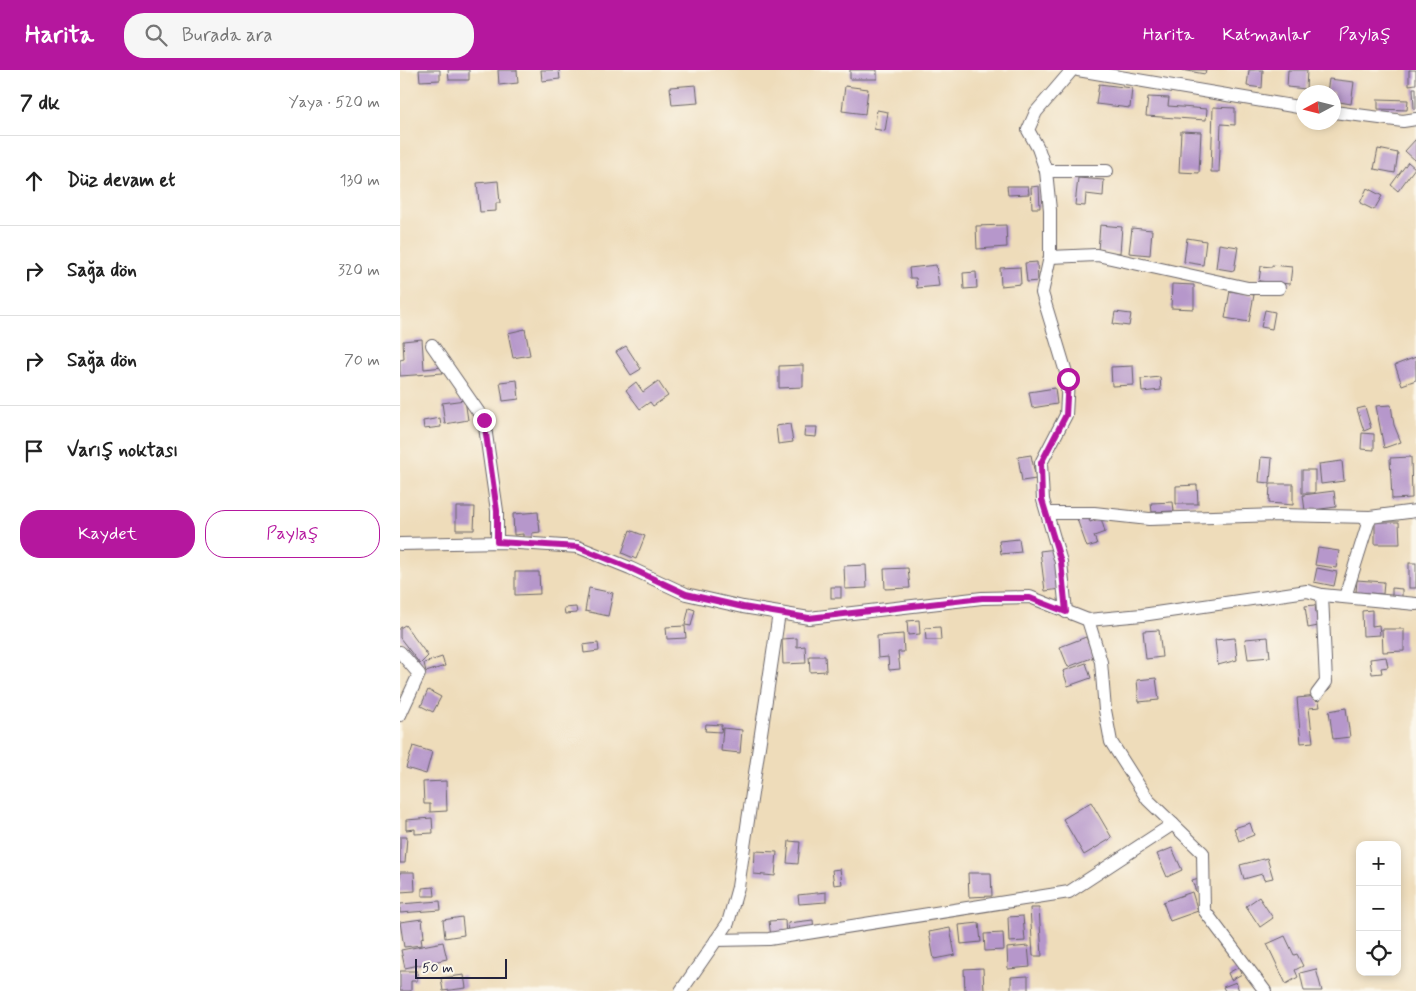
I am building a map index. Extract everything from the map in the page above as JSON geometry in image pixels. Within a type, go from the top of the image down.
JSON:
[{"type":"street","points":[[1066,612],[1061,562],[1042,500],[1041,463],[1066,415],[1068,379],[1042,293],[1050,257],[1050,210],[1046,171],[1038,148],[1028,130],[1036,112],[1072,70]]},
{"type":"street","points":[[1078,70],[1296,107]]},
{"type":"street","points":[[1341,113],[1403,121],[1416,119]]},
{"type":"street","points":[[1046,171],[1107,171]]},
{"type":"street","points":[[1050,257],[1097,255],[1248,288],[1279,288]]},
{"type":"street","points":[[432,345],[484,420],[497,511],[497,542]]},
{"type":"street","points":[[1047,513],[1094,513],[1149,519],[1279,515],[1370,517],[1416,512]]},
{"type":"street","points":[[1345,597],[1370,517]]},
{"type":"street","points":[[400,544],[497,542],[578,547],[686,594],[809,618],[982,598],[1030,598],[1088,620],[1142,615],[1307,591],[1322,595],[1416,604]]},
{"type":"street","points":[[1316,694],[1326,682],[1322,595]]},
{"type":"street","points":[[681,991],[728,923],[738,887],[779,613]]},
{"type":"street","points":[[1088,620],[1101,662],[1105,710],[1111,742],[1148,800],[1202,853],[1204,910],[1265,991]]},
{"type":"street","points":[[400,652],[419,674],[400,715]]},
{"type":"street","points":[[716,940],[768,939],[1069,892],[1173,824]]},
{"type":"building","points":[[419,70],[440,70],[440,80],[420,81]]},
{"type":"building","points":[[448,70],[469,70],[469,80],[449,80]]},
{"type":"building","points":[[498,70],[517,70],[518,83],[499,85]]},
{"type":"building","points":[[541,70],[559,70],[560,79],[542,81]]},
{"type":"building","points":[[850,70],[877,70],[877,79],[850,79]]},
{"type":"building","points":[[1182,70],[1206,70],[1205,74]]},
{"type":"building","points":[[1249,70],[1263,70],[1262,88],[1247,86]]},
{"type":"building","points":[[1288,70],[1307,70],[1306,85],[1296,85],[1296,88],[1287,87]]},
{"type":"building","points":[[1409,70],[1416,70],[1416,84],[1409,85]]},
{"type":"building","points":[[1329,79],[1354,82],[1351,104],[1341,102],[1341,85],[1328,85]]},
{"type":"building","points":[[1099,84],[1132,88],[1130,108],[1096,104]]},
{"type":"building","points":[[696,85],[698,103],[672,105],[670,87]]},
{"type":"building","points":[[845,86],[868,89],[865,114],[842,111]]},
{"type":"building","points":[[1413,88],[1416,88],[1416,109],[1414,109]]},
{"type":"building","points":[[1148,97],[1169,98],[1168,106],[1207,109],[1206,120],[1146,116]]},
{"type":"building","points":[[1378,99],[1408,100],[1407,110],[1378,109]]},
{"type":"building","points":[[1213,107],[1235,108],[1235,125],[1221,124],[1219,172],[1211,172]]},
{"type":"building","points":[[877,110],[888,112],[885,131],[874,129]]},
{"type":"building","points":[[1181,131],[1201,132],[1199,173],[1179,172]]},
{"type":"building","points":[[1416,139],[1416,161],[1405,151]]},
{"type":"building","points":[[1378,149],[1398,153],[1395,173],[1374,169]]},
{"type":"building","points":[[1408,162],[1415,168],[1398,191],[1391,185]]},
{"type":"building","points":[[1078,178],[1104,180],[1103,196],[1086,194],[1085,206],[1075,205]]},
{"type":"building","points":[[498,181],[500,203],[496,203],[496,211],[480,212],[477,183]]},
{"type":"building","points":[[1007,186],[1028,186],[1029,194],[1008,195]]},
{"type":"building","points":[[1039,186],[1040,208],[1032,208],[1031,187]]},
{"type":"building","points":[[1367,188],[1382,196],[1374,210],[1360,203]]},
{"type":"building","points":[[1006,225],[1007,247],[977,249],[976,226]]},
{"type":"building","points":[[1100,225],[1122,227],[1120,253],[1098,251]]},
{"type":"building","points":[[1132,228],[1152,230],[1150,255],[1129,253]]},
{"type":"building","points":[[1187,238],[1206,241],[1203,265],[1184,262]]},
{"type":"building","points":[[1219,244],[1238,247],[1234,271],[1216,268]]},
{"type":"building","points":[[1037,262],[1038,281],[1027,282],[1025,263]]},
{"type":"building","points":[[936,265],[939,286],[917,288],[916,278],[910,278],[909,268]]},
{"type":"building","points":[[1272,265],[1292,267],[1290,284],[1259,281],[1261,266],[1272,267]]},
{"type":"building","points":[[1020,267],[1021,284],[1001,286],[1000,268]]},
{"type":"building","points":[[976,272],[977,288],[964,289],[963,273]]},
{"type":"building","points":[[1172,284],[1194,285],[1194,309],[1171,308]]},
{"type":"building","points":[[1230,291],[1254,295],[1249,322],[1225,318]]},
{"type":"building","points":[[1265,310],[1275,312],[1272,329],[1261,327]]},
{"type":"building","points":[[1115,312],[1131,314],[1129,326],[1113,324]]},
{"type":"building","points":[[525,329],[530,355],[513,358],[508,333]]},
{"type":"building","points":[[422,339],[424,369],[443,367],[443,373],[400,376],[400,360],[404,359],[403,341]]},
{"type":"building","points":[[626,346],[641,369],[631,375],[616,352]]},
{"type":"building","points":[[1416,357],[1416,380],[1402,385],[1395,365]]},
{"type":"building","points":[[803,365],[803,387],[779,388],[779,366]]},
{"type":"building","points":[[1133,366],[1134,385],[1112,386],[1111,367]]},
{"type":"building","points":[[1160,377],[1161,390],[1142,392],[1141,379]]},
{"type":"building","points":[[517,380],[519,399],[503,401],[500,382]]},
{"type":"building","points":[[658,381],[668,396],[653,406],[650,402],[640,409],[626,390],[636,382],[643,392]]},
{"type":"building","points":[[1055,388],[1057,404],[1032,408],[1029,392]]},
{"type":"building","points":[[465,400],[468,420],[445,424],[442,403]]},
{"type":"building","points":[[1391,405],[1394,425],[1401,442],[1384,448],[1376,406]]},
{"type":"building","points":[[1365,407],[1371,428],[1364,431],[1357,409]]},
{"type":"building","points":[[440,418],[441,427],[424,429],[423,421]]},
{"type":"building","points":[[790,424],[793,442],[778,444],[776,426]]},
{"type":"building","points":[[805,427],[817,427],[816,437],[804,436]]},
{"type":"building","points":[[1362,433],[1374,434],[1374,450],[1361,449]]},
{"type":"building","points":[[1031,455],[1036,479],[1022,481],[1018,457]]},
{"type":"building","points":[[1261,457],[1272,458],[1270,483],[1259,482]]},
{"type":"building","points":[[1411,457],[1412,498],[1392,499],[1390,458]]},
{"type":"building","points":[[1342,461],[1344,481],[1321,484],[1319,464]]},
{"type":"building","points":[[1302,470],[1315,470],[1315,493],[1302,493]]},
{"type":"building","points":[[1270,484],[1293,484],[1293,505],[1269,503]]},
{"type":"building","points":[[1197,485],[1198,504],[1176,504],[1176,486]]},
{"type":"building","points":[[1334,491],[1336,507],[1305,511],[1303,495]]},
{"type":"building","points":[[1173,502],[1174,511],[1152,512],[1151,503]]},
{"type":"building","points":[[456,507],[475,507],[474,530],[456,530]]},
{"type":"building","points":[[538,512],[540,532],[532,533],[532,537],[523,538],[523,534],[514,535],[513,514]]},
{"type":"building","points":[[1087,515],[1090,522],[1101,518],[1105,532],[1094,536],[1097,544],[1087,547],[1077,519]]},
{"type":"building","points":[[1375,522],[1399,522],[1400,544],[1375,544]]},
{"type":"building","points":[[630,530],[645,536],[636,559],[622,553]]},
{"type":"building","points":[[1019,539],[1021,552],[1001,554],[999,541]]},
{"type":"building","points":[[1318,548],[1339,551],[1336,568],[1315,565]]},
{"type":"building","points":[[1056,549],[1061,589],[1045,591],[1040,551]]},
{"type":"building","points":[[1409,563],[1416,563],[1416,588],[1409,588]]},
{"type":"building","points":[[866,565],[867,588],[845,589],[844,566]]},
{"type":"building","points":[[908,568],[910,588],[885,589],[884,569]]},
{"type":"building","points":[[1317,568],[1337,572],[1334,586],[1314,582]]},
{"type":"building","points":[[515,572],[539,572],[540,594],[515,595]]},
{"type":"building","points":[[1357,580],[1384,582],[1383,594],[1356,592]]},
{"type":"building","points":[[831,587],[841,587],[841,598],[831,598]]},
{"type":"building","points":[[589,588],[613,593],[608,616],[585,611]]},
{"type":"building","points":[[1392,588],[1402,589],[1402,597],[1392,597]]},
{"type":"building","points":[[1315,605],[1318,626],[1308,628],[1305,606]]},
{"type":"building","points":[[576,607],[577,613],[565,614],[564,608]]},
{"type":"building","points":[[689,608],[695,610],[691,626],[685,625]]},
{"type":"building","points":[[1372,610],[1372,626],[1379,625],[1380,635],[1363,636],[1362,611]]},
{"type":"building","points":[[919,620],[920,634],[908,635],[907,621]]},
{"type":"building","points":[[405,625],[428,656],[420,664],[400,638],[400,628]]},
{"type":"building","points":[[685,626],[686,638],[667,639],[666,627]]},
{"type":"building","points":[[940,627],[941,640],[926,640],[925,628]]},
{"type":"building","points":[[1382,629],[1404,629],[1404,651],[1383,652]]},
{"type":"building","points":[[1159,630],[1162,657],[1146,659],[1143,631]]},
{"type":"building","points":[[903,634],[904,652],[898,652],[900,669],[889,670],[888,657],[878,658],[877,636]]},
{"type":"building","points":[[1086,637],[1094,657],[1068,667],[1060,647]]},
{"type":"building","points":[[1268,637],[1270,657],[1248,659],[1245,639]]},
{"type":"building","points":[[797,638],[797,647],[805,646],[806,663],[783,664],[782,639]]},
{"type":"building","points":[[1235,638],[1237,660],[1218,665],[1215,640]]},
{"type":"building","points":[[598,643],[599,651],[584,653],[583,645]]},
{"type":"building","points":[[809,656],[825,656],[826,671],[810,672]]},
{"type":"building","points":[[442,657],[445,666],[426,672],[424,663]]},
{"type":"building","points":[[1386,657],[1388,667],[1381,668],[1382,673],[1372,674],[1370,659]]},
{"type":"building","points":[[1086,663],[1091,678],[1068,686],[1063,671]]},
{"type":"building","points":[[1156,678],[1159,700],[1139,702],[1137,680]]},
{"type":"building","points":[[428,690],[441,697],[433,712],[421,706]]},
{"type":"building","points":[[1318,696],[1320,707],[1309,708],[1313,742],[1301,743],[1297,698]]},
{"type":"building","points":[[1346,708],[1350,737],[1333,739],[1329,711]]},
{"type":"building","points":[[706,724],[722,725],[721,732],[705,731]]},
{"type":"building","points":[[723,728],[742,730],[740,753],[721,751]]},
{"type":"building","points":[[413,746],[432,752],[426,774],[406,768]]},
{"type":"building","points":[[446,781],[447,811],[430,812],[430,804],[424,804],[423,782]]},
{"type":"building","points":[[1091,802],[1112,838],[1084,855],[1063,819]]},
{"type":"building","points":[[432,818],[433,833],[415,834],[415,829],[406,830],[406,820]]},
{"type":"building","points":[[1250,823],[1254,835],[1239,841],[1234,828]]},
{"type":"building","points":[[400,837],[407,837],[405,863],[400,863]]},
{"type":"building","points":[[789,841],[800,842],[798,864],[787,863]]},
{"type":"building","points":[[1172,848],[1182,870],[1167,877],[1157,854]]},
{"type":"building","points":[[755,851],[777,852],[775,876],[754,874]]},
{"type":"building","points":[[1267,858],[1273,878],[1264,880],[1262,874],[1244,879],[1240,865]]},
{"type":"building","points":[[840,869],[842,884],[834,885],[832,870]]},
{"type":"building","points":[[400,872],[414,872],[415,891],[400,892]]},
{"type":"building","points":[[968,873],[991,873],[992,896],[969,897]]},
{"type":"building","points":[[1199,878],[1203,890],[1196,892],[1192,880]]},
{"type":"building","points":[[434,887],[435,896],[422,896],[422,888]]},
{"type":"building","points":[[826,892],[826,902],[799,904],[798,895]]},
{"type":"building","points":[[1192,892],[1198,911],[1170,921],[1163,902]]},
{"type":"building","points":[[1259,897],[1273,918],[1260,927],[1246,906]]},
{"type":"building","points":[[440,901],[441,910],[400,913],[400,904]]},
{"type":"building","points":[[1030,908],[1039,908],[1042,956],[1033,956]]},
{"type":"building","points":[[1023,916],[1025,941],[1009,942],[1008,917]]},
{"type":"building","points":[[462,917],[464,935],[445,938],[443,920]]},
{"type":"building","points":[[422,919],[424,937],[421,938],[422,945],[404,947],[400,922]]},
{"type":"building","points":[[785,920],[786,936],[771,937],[769,921]]},
{"type":"building","points":[[813,920],[814,931],[789,934],[788,923]]},
{"type":"building","points":[[979,923],[981,942],[961,944],[959,925]]},
{"type":"building","points":[[950,928],[955,955],[934,959],[929,932]]},
{"type":"building","points":[[1003,933],[1004,950],[985,951],[984,934]]},
{"type":"building","points":[[1285,936],[1294,955],[1297,954],[1303,966],[1295,970],[1298,977],[1286,984],[1267,944]]},
{"type":"building","points":[[443,942],[447,959],[405,968],[401,950]]},
{"type":"building","points":[[1028,946],[1030,967],[1008,969],[1007,948]]},
{"type":"building","points":[[1239,967],[1242,974],[1231,980],[1228,973]]},
{"type":"building","points":[[983,968],[984,991],[965,991],[964,969]]},
{"type":"building","points":[[1316,969],[1322,991],[1304,991],[1300,973]]},
{"type":"building","points":[[400,971],[417,971],[417,981],[411,981],[411,991],[400,991]]},
{"type":"building","points":[[464,975],[466,988],[443,991],[441,978]]},
{"type":"building","points":[[1028,976],[1028,991],[1011,991],[1011,977]]},
{"type":"building","points":[[1236,982],[1239,991],[1225,991],[1223,987]]},
{"type":"route","points":[[484,420],[497,511],[497,542],[578,547],[686,594],[743,607],[809,618],[982,598],[1030,598],[1066,612],[1061,562],[1042,500],[1041,463],[1066,415],[1068,379]]}]
